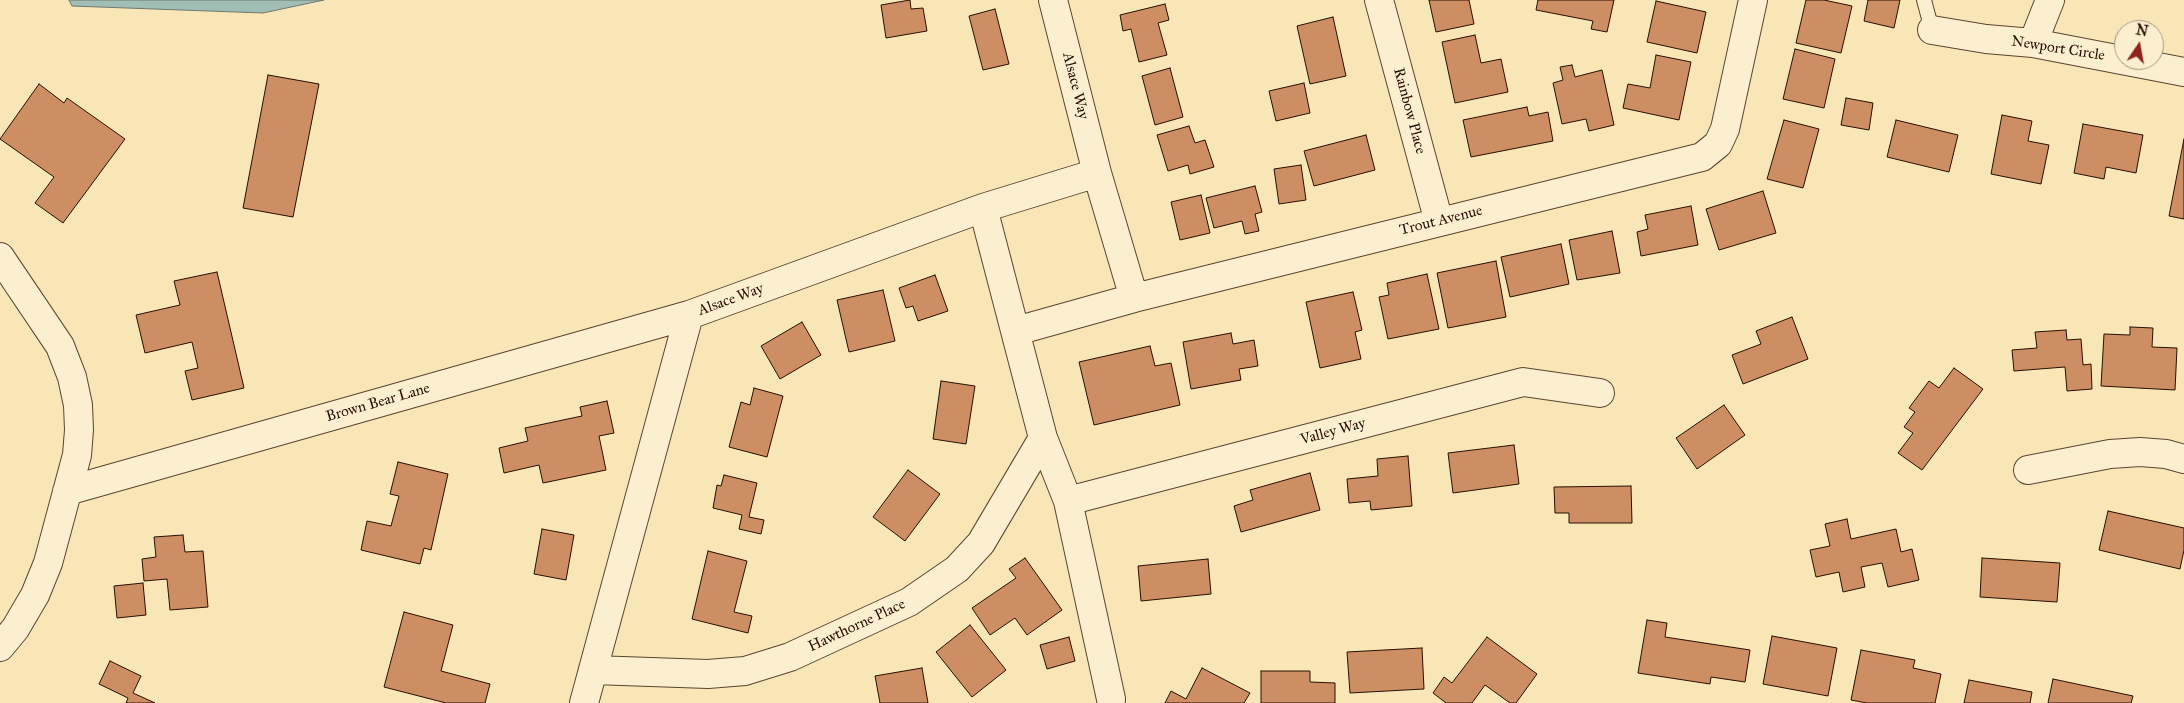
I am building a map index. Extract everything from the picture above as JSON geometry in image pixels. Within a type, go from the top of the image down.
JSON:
[{"type":"street","name":"Alsace Way","points":[[1052,0],[1096,172],[1134,298]]},
{"type":"street","name":"Rainbow Place","points":[[1379,0],[1439,222]]},
{"type":"street","name":"Trout Avenue","points":[[1016,330],[1134,298],[1702,157],[1718,144],[1725,129],[1753,0]]},
{"type":"street","points":[[2033,43],[2050,0]]},
{"type":"street","name":"Newport Circle","points":[[1932,30],[1986,39],[2033,43],[2184,72]]},
{"type":"street","name":"Alsace Way","points":[[584,703],[689,315],[983,208],[1096,172]]},
{"type":"street","points":[[983,208],[1043,438],[1068,501],[1111,699]]},
{"type":"street","points":[[0,257],[60,346],[72,377],[78,405],[80,430],[76,455],[48,563],[35,595],[15,629],[0,646]]},
{"type":"street","name":"Brown Bear Lane","points":[[67,492],[689,315]]},
{"type":"street","name":"Valley Way","points":[[1068,501],[1523,382],[1600,392]]},
{"type":"street","name":"Hawthorne Place","points":[[593,670],[708,674],[746,671],[790,656],[909,602],[958,569],[981,543],[1043,438]]},
{"type":"street","points":[[2028,470],[2110,454],[2140,452],[2166,454],[2184,459]]},
{"type":"lane","points":[[1924,0],[1932,30]]},
{"type":"water","points":[[69,0],[324,0],[263,13],[72,6]]},
{"type":"building","points":[[910,0],[911,9],[923,8],[927,31],[886,38],[881,5]]},
{"type":"building","points":[[1429,0],[1469,0],[1474,24],[1436,32]]},
{"type":"building","points":[[1538,0],[1614,0],[1607,32],[1591,29],[1593,21],[1536,10]]},
{"type":"building","points":[[1806,0],[1824,0],[1852,6],[1841,53],[1796,43]]},
{"type":"building","points":[[1868,0],[1900,0],[1894,28],[1864,21]]},
{"type":"building","points":[[1656,1],[1706,12],[1697,53],[1647,42]]},
{"type":"building","points":[[1165,4],[1169,20],[1158,23],[1167,55],[1139,62],[1131,29],[1123,31],[1120,15]]},
{"type":"building","points":[[995,9],[1009,64],[983,70],[969,16]]},
{"type":"building","points":[[1333,17],[1346,76],[1310,84],[1297,26]]},
{"type":"building","points":[[1475,35],[1481,63],[1501,59],[1508,92],[1455,103],[1442,42]]},
{"type":"building","points":[[1795,49],[1835,59],[1824,108],[1783,99]]},
{"type":"building","points":[[1656,55],[1691,62],[1679,120],[1623,108],[1628,84],[1650,88]]},
{"type":"building","points":[[1572,65],[1575,77],[1602,70],[1614,125],[1589,131],[1586,119],[1562,124],[1553,83],[1563,80],[1560,67]]},
{"type":"building","points":[[1170,68],[1183,117],[1155,125],[1142,76]]},
{"type":"building","points":[[268,75],[319,84],[293,217],[243,208]]},
{"type":"building","points":[[1304,83],[1310,113],[1276,121],[1269,91]]},
{"type":"building","points":[[39,84],[64,103],[67,98],[125,139],[63,223],[35,203],[54,177],[0,139]]},
{"type":"building","points":[[1846,98],[1873,103],[1869,130],[1841,125]]},
{"type":"building","points":[[1527,107],[1529,116],[1548,112],[1553,141],[1471,157],[1463,120]]},
{"type":"building","points":[[2002,115],[2032,121],[2028,141],[2049,145],[2041,184],[1991,174]]},
{"type":"building","points":[[1784,120],[1819,129],[1803,188],[1767,179]]},
{"type":"building","points":[[1896,120],[1958,135],[1949,172],[1887,157]]},
{"type":"building","points":[[2083,124],[2143,135],[2136,173],[2106,167],[2104,179],[2074,173]]},
{"type":"building","points":[[1189,126],[1195,143],[1205,140],[1214,167],[1190,174],[1188,165],[1168,171],[1157,135]]},
{"type":"building","points":[[1366,135],[1375,170],[1314,186],[1304,151]]},
{"type":"building","points":[[2184,139],[2184,219],[2169,216]]},
{"type":"building","points":[[1301,165],[1306,200],[1279,204],[1274,169]]},
{"type":"building","points":[[1255,186],[1262,212],[1255,214],[1259,231],[1245,234],[1242,221],[1214,228],[1206,198]]},
{"type":"building","points":[[1763,191],[1776,233],[1719,250],[1706,209]]},
{"type":"building","points":[[1201,195],[1210,233],[1180,240],[1171,202]]},
{"type":"building","points":[[1691,206],[1698,245],[1641,256],[1637,232],[1648,229],[1645,215]]},
{"type":"building","points":[[1612,231],[1620,273],[1577,280],[1569,240]]},
{"type":"building","points":[[1561,244],[1569,284],[1510,297],[1501,257]]},
{"type":"building","points":[[1496,261],[1506,317],[1448,328],[1437,273]]},
{"type":"building","points":[[217,272],[244,388],[192,400],[185,371],[198,368],[192,342],[145,353],[136,315],[180,305],[174,281]]},
{"type":"building","points":[[1427,274],[1439,329],[1388,339],[1379,297],[1389,295],[1387,283]]},
{"type":"building","points":[[935,275],[948,311],[918,321],[913,306],[906,308],[899,288]]},
{"type":"building","points":[[883,290],[895,341],[849,352],[837,300]]},
{"type":"building","points":[[1353,292],[1362,330],[1355,332],[1361,359],[1320,368],[1306,302]]},
{"type":"building","points":[[1792,317],[1808,359],[1743,384],[1732,355],[1761,344],[1756,331]]},
{"type":"building","points":[[802,322],[821,355],[780,379],[761,346]]},
{"type":"building","points":[[2130,327],[2153,328],[2152,347],[2177,348],[2175,390],[2101,386],[2104,334],[2130,335]]},
{"type":"building","points":[[2066,330],[2067,340],[2081,339],[2083,365],[2091,364],[2092,389],[2067,391],[2065,367],[2014,371],[2012,350],[2037,348],[2035,332]]},
{"type":"building","points":[[1231,333],[1233,344],[1254,340],[1258,366],[1239,369],[1241,380],[1191,389],[1183,342]]},
{"type":"building","points":[[1150,346],[1155,366],[1171,363],[1180,405],[1094,425],[1079,362]]},
{"type":"building","points":[[1954,368],[1983,389],[1922,470],[1898,453],[1913,433],[1904,427],[1915,412],[1909,408],[1929,381],[1939,388]]},
{"type":"building","points":[[941,381],[975,386],[966,444],[933,439]]},
{"type":"building","points":[[754,388],[783,396],[767,457],[729,447],[741,402],[750,405]]},
{"type":"building","points":[[607,401],[614,433],[599,436],[606,470],[543,483],[539,465],[504,473],[499,448],[528,441],[525,428],[582,416],[580,407]]},
{"type":"building","points":[[1724,405],[1745,435],[1697,469],[1676,438]]},
{"type":"building","points":[[1514,445],[1519,484],[1453,493],[1448,453]]},
{"type":"building","points":[[1408,456],[1412,506],[1371,510],[1370,501],[1349,503],[1347,479],[1378,476],[1377,459]]},
{"type":"building","points":[[398,462],[448,474],[431,550],[424,548],[420,564],[361,550],[367,521],[391,526],[399,496],[390,494]]},
{"type":"building","points":[[908,470],[940,494],[905,541],[873,517]]},
{"type":"building","points":[[1310,473],[1320,510],[1241,532],[1234,506],[1253,500],[1250,490]]},
{"type":"building","points":[[724,475],[757,483],[749,517],[764,520],[761,534],[739,529],[742,515],[713,508],[717,485],[721,486]]},
{"type":"building","points":[[1631,486],[1632,523],[1569,523],[1569,513],[1555,513],[1554,487]]},
{"type":"building","points":[[2108,511],[2184,528],[2184,550],[2180,569],[2099,550]]},
{"type":"building","points":[[1847,519],[1851,539],[1896,529],[1901,552],[1912,549],[1919,580],[1888,587],[1882,563],[1861,567],[1865,587],[1843,592],[1839,572],[1816,577],[1810,550],[1830,546],[1825,524]]},
{"type":"building","points":[[542,529],[574,535],[566,580],[534,574]]},
{"type":"building","points":[[183,535],[185,552],[203,551],[208,607],[170,610],[167,579],[144,581],[142,559],[156,557],[154,537]]},
{"type":"building","points":[[708,551],[747,561],[734,612],[752,616],[748,633],[692,619]]},
{"type":"building","points":[[1025,558],[1062,610],[1027,635],[1015,618],[990,635],[972,608],[1016,578],[1009,569]]},
{"type":"building","points":[[1982,558],[2060,563],[2057,602],[1980,597]]},
{"type":"building","points":[[1208,559],[1211,594],[1141,601],[1138,566]]},
{"type":"building","points":[[143,583],[146,615],[117,618],[114,586]]},
{"type":"building","points":[[404,612],[453,625],[441,671],[490,684],[485,703],[446,703],[384,687]]},
{"type":"building","points":[[1647,620],[1667,623],[1665,637],[1750,650],[1745,682],[1711,677],[1710,684],[1638,673]]},
{"type":"building","points":[[970,625],[1006,670],[972,697],[936,652]]},
{"type":"building","points":[[1772,636],[1837,648],[1828,696],[1763,684]]},
{"type":"building","points":[[1069,637],[1075,661],[1047,669],[1040,645]]},
{"type":"building","points":[[1487,637],[1537,674],[1516,703],[1510,703],[1485,685],[1472,703],[1446,703],[1433,693],[1444,677],[1452,683]]},
{"type":"building","points":[[1422,648],[1424,689],[1350,693],[1347,652]]},
{"type":"building","points":[[1861,650],[1915,660],[1913,668],[1941,674],[1935,703],[1867,703],[1851,700]]},
{"type":"building","points":[[110,661],[141,676],[133,693],[155,703],[126,703],[128,698],[99,684]]},
{"type":"building","points":[[922,668],[928,703],[880,703],[875,676]]},
{"type":"building","points":[[1202,668],[1250,693],[1244,703],[1165,703],[1171,691],[1186,699]]},
{"type":"building","points":[[1261,671],[1310,671],[1310,682],[1335,683],[1335,703],[1261,703]]},
{"type":"building","points":[[2053,679],[2133,696],[2131,703],[2048,703]]},
{"type":"building","points":[[1969,680],[2032,692],[2030,703],[1964,703]]}]
